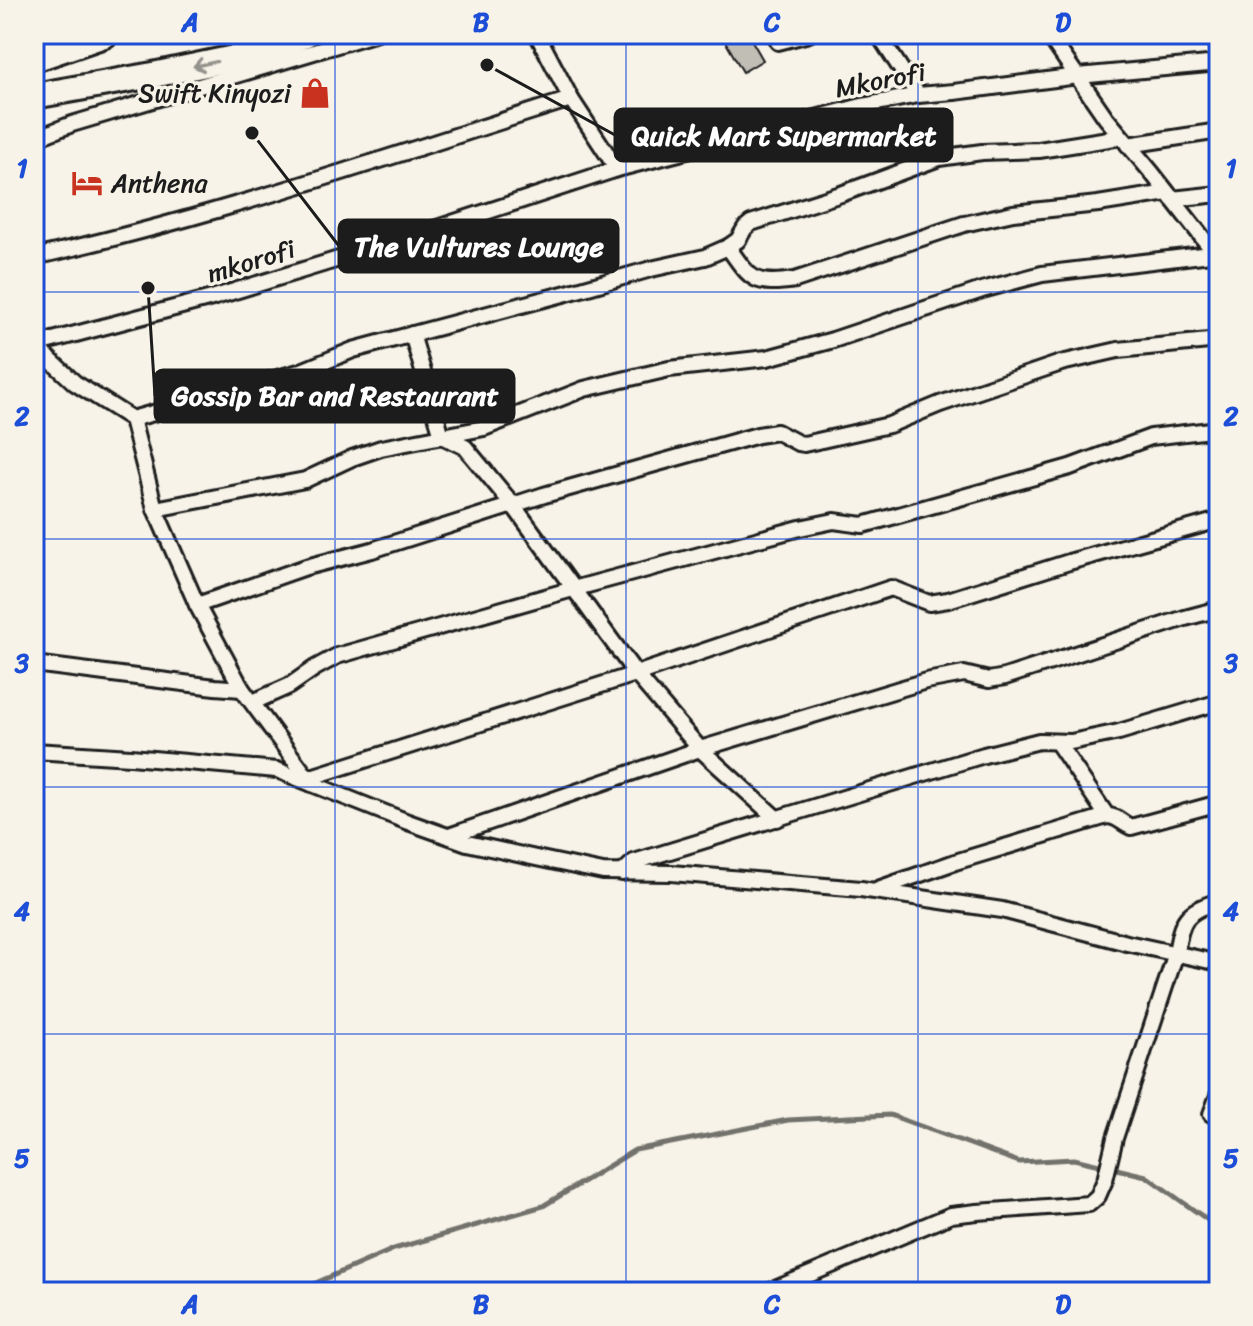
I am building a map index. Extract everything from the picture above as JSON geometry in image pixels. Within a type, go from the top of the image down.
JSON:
[{"type":"highway","points":[[34,58],[104,34]]},
{"type":"highway","points":[[34,96],[258,53],[306,34]]},
{"type":"street","points":[[34,139],[72,124],[374,34]]},
{"type":"street","points":[[537,34],[571,99],[617,169]]},
{"type":"street","points":[[778,42],[809,34]]},
{"type":"street","points":[[878,34],[918,95]]},
{"type":"street","points":[[1048,34],[1106,118],[1217,255]]},
{"type":"street","points":[[1210,34],[1219,48]]},
{"type":"street","name":"Mkorofi","points":[[617,169],[862,106],[918,95],[1219,63]]},
{"type":"street","points":[[34,257],[232,206],[571,99]]},
{"type":"street","points":[[132,419],[299,372],[353,350],[705,257],[738,240],[751,223],[939,158],[1219,131]]},
{"type":"street","name":"mkorofi","points":[[34,345],[212,298],[617,169]]},
{"type":"street","points":[[728,247],[746,273],[759,282],[777,283],[795,280],[964,224],[1000,216],[1170,196],[1219,194]]},
{"type":"street","points":[[155,509],[305,480],[381,448],[484,428],[584,389],[669,369],[767,358],[1042,274],[1217,255]]},
{"type":"street","points":[[412,334],[442,436],[465,447],[513,505],[636,674],[700,749],[777,819]]},
{"type":"street","points":[[197,605],[306,567],[758,435],[777,432],[804,444],[889,425],[940,404],[1103,353],[1219,340]]},
{"type":"street","points":[[34,345],[75,383],[132,419],[155,509],[197,605],[242,689],[310,781]]},
{"type":"street","points":[[253,702],[289,686],[337,656],[573,589],[800,528],[834,521],[863,525],[1070,467],[1151,437],[1219,429]]},
{"type":"street","points":[[310,781],[891,588],[929,603],[948,600],[1219,520]]},
{"type":"street","points":[[449,836],[700,749],[926,681],[964,674],[989,680],[1005,677],[1219,609]]},
{"type":"street","points":[[34,664],[242,689]]},
{"type":"street","points":[[622,873],[634,862],[984,755],[1039,741],[1071,742],[1119,732],[1219,702]]},
{"type":"street","points":[[1057,742],[1107,816]]},
{"type":"street","points":[[34,751],[277,770],[467,843],[603,872],[761,879],[875,891],[1002,910],[1219,963]]},
{"type":"street","points":[[875,891],[955,862],[1107,816],[1115,816],[1131,827],[1219,803]]},
{"type":"street","points":[[768,1292],[951,1215],[1089,1204],[1098,1196],[1105,1180],[1115,1138],[1176,953],[1181,926],[1190,913],[1219,901]]},
{"type":"street","points":[[1211,1114],[1219,1093]]},
{"type":"building","points":[[721,34],[748,34],[763,60],[743,72]]},
{"type":"waterway","points":[[295,1292],[394,1249],[543,1206],[635,1150],[788,1120],[890,1115],[1019,1162],[1074,1159],[1146,1176],[1219,1228]]},
{"type":"place","name":"Quick Mart Supermarket","points":[[487,65]]},
{"type":"place","name":"Swift Kinyozi","points":[[315,93]]},
{"type":"place","name":"The Vultures Lounge","points":[[252,133]]},
{"type":"place","name":"Anthena","points":[[87,183]]},
{"type":"place","name":"Gossip Bar and Restaurant","points":[[148,288]]}]
